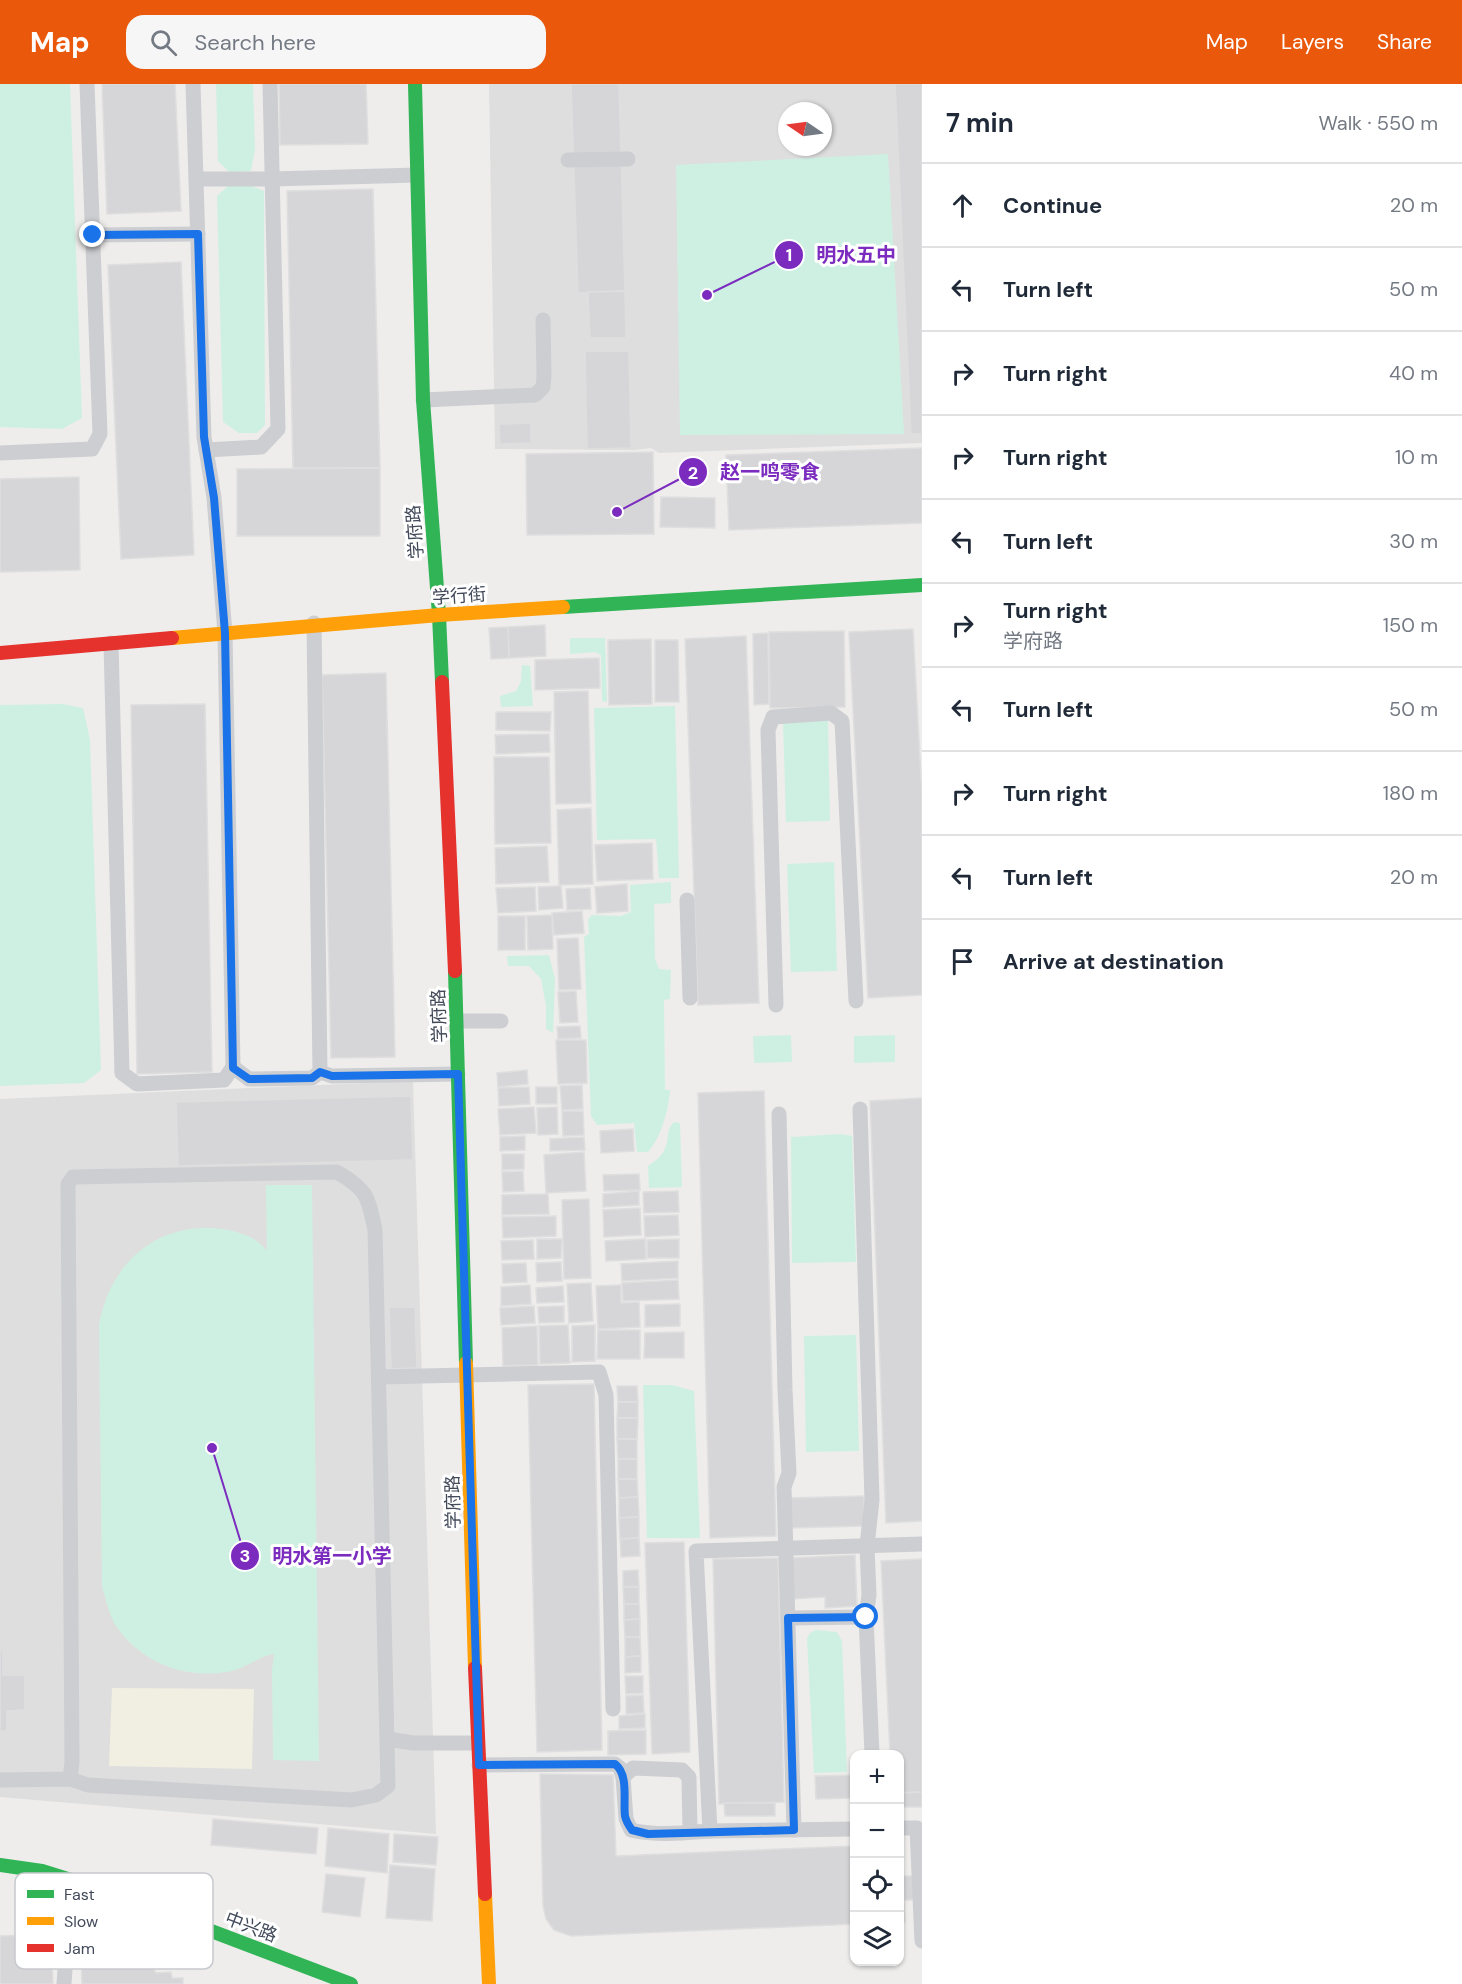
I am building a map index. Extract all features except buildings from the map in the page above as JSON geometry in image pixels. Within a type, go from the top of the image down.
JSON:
[{"type":"street","name":"学府路","points":[[415,84],[423,400],[439,615],[457,1021],[477,1743],[489,1984]]},
{"type":"street","name":"学行街","points":[[0,653],[225,633],[314,622],[922,585]]},
{"type":"street","name":"中兴路","points":[[0,1865],[48,1873]]},
{"type":"street","name":"中兴路","points":[[213,1932],[351,1984]]},
{"type":"lane","points":[[0,453],[92,449],[100,434],[87,84]]},
{"type":"lane","points":[[111,643],[122,1073],[137,1084],[224,1080],[233,1068],[225,633],[214,498],[204,437],[193,84]]},
{"type":"lane","points":[[206,450],[261,447],[278,429],[270,84]]},
{"type":"lane","points":[[568,160],[628,159]]},
{"type":"lane","points":[[196,179],[417,175]]},
{"type":"lane","points":[[93,235],[198,234]]},
{"type":"lane","points":[[423,400],[535,395],[543,387],[543,320]]},
{"type":"lane","points":[[314,622],[320,1072]]},
{"type":"lane","points":[[776,1005],[768,730],[773,717],[831,713],[842,721],[856,1001]]},
{"type":"lane","points":[[687,900],[690,998]]},
{"type":"lane","points":[[457,1021],[501,1021]]},
{"type":"lane","points":[[233,1068],[249,1079],[312,1078],[320,1072]]},
{"type":"lane","points":[[320,1072],[332,1076],[458,1074]]},
{"type":"lane","points":[[860,1109],[872,1500],[867,1546],[869,1595],[866,1617],[872,1750]]},
{"type":"lane","points":[[779,1114],[789,1473],[784,1487],[794,1830]]},
{"type":"lane","points":[[0,1780],[70,1779],[88,1785],[352,1800],[376,1796],[388,1786],[375,1230],[369,1200],[355,1183],[337,1172],[73,1177],[68,1184],[72,1750],[70,1779]]},
{"type":"lane","points":[[379,1377],[599,1372],[606,1395],[613,1709]]},
{"type":"lane","points":[[710,1831],[696,1551],[922,1544]]},
{"type":"lane","points":[[788,1618],[866,1617]]},
{"type":"lane","points":[[388,1739],[413,1743],[477,1743]]},
{"type":"lane","points":[[479,1765],[615,1764],[620,1768],[623,1777],[626,1819],[632,1830],[648,1834],[850,1829]]},
{"type":"lane","points":[[623,1777],[633,1768],[682,1770],[688,1778],[690,1832]]},
{"type":"lane","points":[[904,1828],[920,1828],[922,1941]]},
{"type":"lane","points":[[64,1984],[65,1969]]},
{"type":"shaded area","points":[[489,84],[922,84],[922,443],[659,453],[651,448],[635,450],[495,449]]},
{"type":"shaded area","points":[[413,1081],[436,1834],[0,1797],[0,1099]]},
{"type":"green space","points":[[0,84],[70,84],[82,418],[62,429],[0,427]]},
{"type":"green space","points":[[216,84],[253,84],[255,149],[251,171],[229,172],[218,161]]},
{"type":"green space","points":[[888,154],[904,434],[680,435],[676,165]]},
{"type":"green space","points":[[242,182],[264,191],[265,425],[257,433],[239,433],[223,422],[217,196],[228,186]]},
{"type":"green space","points":[[570,638],[605,638],[607,702],[602,701],[601,655],[595,652],[570,654]]},
{"type":"green space","points":[[522,665],[530,666],[533,706],[501,707],[500,696],[516,691],[521,681]]},
{"type":"green space","points":[[63,704],[83,708],[90,740],[101,1070],[84,1083],[0,1086],[0,705]]},
{"type":"green space","points":[[675,706],[679,878],[659,878],[656,839],[597,840],[594,708]]},
{"type":"green space","points":[[828,720],[830,821],[786,822],[783,722]]},
{"type":"green space","points":[[834,862],[837,971],[791,972],[787,864]]},
{"type":"green space","points":[[671,882],[671,903],[654,904],[655,959],[659,969],[671,970],[670,999],[664,1000],[665,1090],[670,1090],[669,1098],[664,1123],[653,1146],[648,1152],[637,1152],[634,1123],[597,1125],[591,1116],[584,937],[589,934],[588,919],[592,915],[621,916],[631,912],[630,885]]},
{"type":"green space","points":[[549,955],[555,979],[553,1033],[546,1029],[546,1006],[541,979],[529,966],[508,966],[507,956]]},
{"type":"green space","points":[[791,1035],[792,1062],[754,1063],[753,1036]]},
{"type":"green space","points":[[895,1035],[895,1062],[854,1063],[854,1036]]},
{"type":"green space","points":[[674,1122],[680,1123],[682,1187],[649,1188],[648,1166],[663,1152],[669,1130]]},
{"type":"green space","points":[[841,1134],[852,1136],[856,1262],[792,1263],[791,1137]]},
{"type":"green space","points":[[266,1185],[312,1185],[319,1761],[273,1760],[272,1670],[274,1654],[239,1669],[210,1674],[194,1673],[164,1665],[150,1658],[126,1639],[114,1622],[102,1587],[99,1325],[105,1302],[114,1281],[142,1249],[161,1238],[181,1231],[204,1228],[234,1231],[255,1240],[267,1251]]},
{"type":"green space","points":[[856,1335],[859,1451],[806,1452],[804,1336]]},
{"type":"green space","points":[[643,1385],[672,1385],[694,1391],[700,1538],[647,1538]]},
{"type":"green space","points":[[816,1630],[837,1632],[842,1641],[847,1772],[814,1773],[807,1639],[810,1633]]},
{"type":"sand","points":[[112,1688],[254,1689],[252,1769],[109,1766]]},
{"type":"traffic: fast","points":[[415,84],[423,400],[442,682]]},
{"type":"traffic: fast","points":[[563,607],[922,585]]},
{"type":"traffic: fast","points":[[455,971],[466,1363]]},
{"type":"traffic: fast","points":[[0,1865],[48,1873]]},
{"type":"traffic: fast","points":[[213,1932],[351,1984]]},
{"type":"traffic: slow","points":[[172,638],[439,615],[563,607]]},
{"type":"traffic: slow","points":[[466,1363],[475,1668]]},
{"type":"traffic: slow","points":[[485,1894],[489,1984]]},
{"type":"traffic: jam","points":[[0,653],[172,638]]},
{"type":"traffic: jam","points":[[442,682],[455,971]]},
{"type":"traffic: jam","points":[[475,1668],[485,1894]]},
{"type":"place","name":"明水五中","points":[[707,295]]},
{"type":"place","name":"赵一鸣零食","points":[[617,512]]},
{"type":"place","name":"明水第一小学","points":[[212,1448]]},
{"type":"route","points":[[93,235],[198,234],[204,437],[214,498],[225,633],[233,1068],[249,1079],[312,1078],[320,1072],[332,1076],[458,1074],[479,1765],[615,1764],[620,1768],[623,1777],[626,1819],[632,1830],[648,1834],[794,1830],[788,1618],[866,1617]]}]
